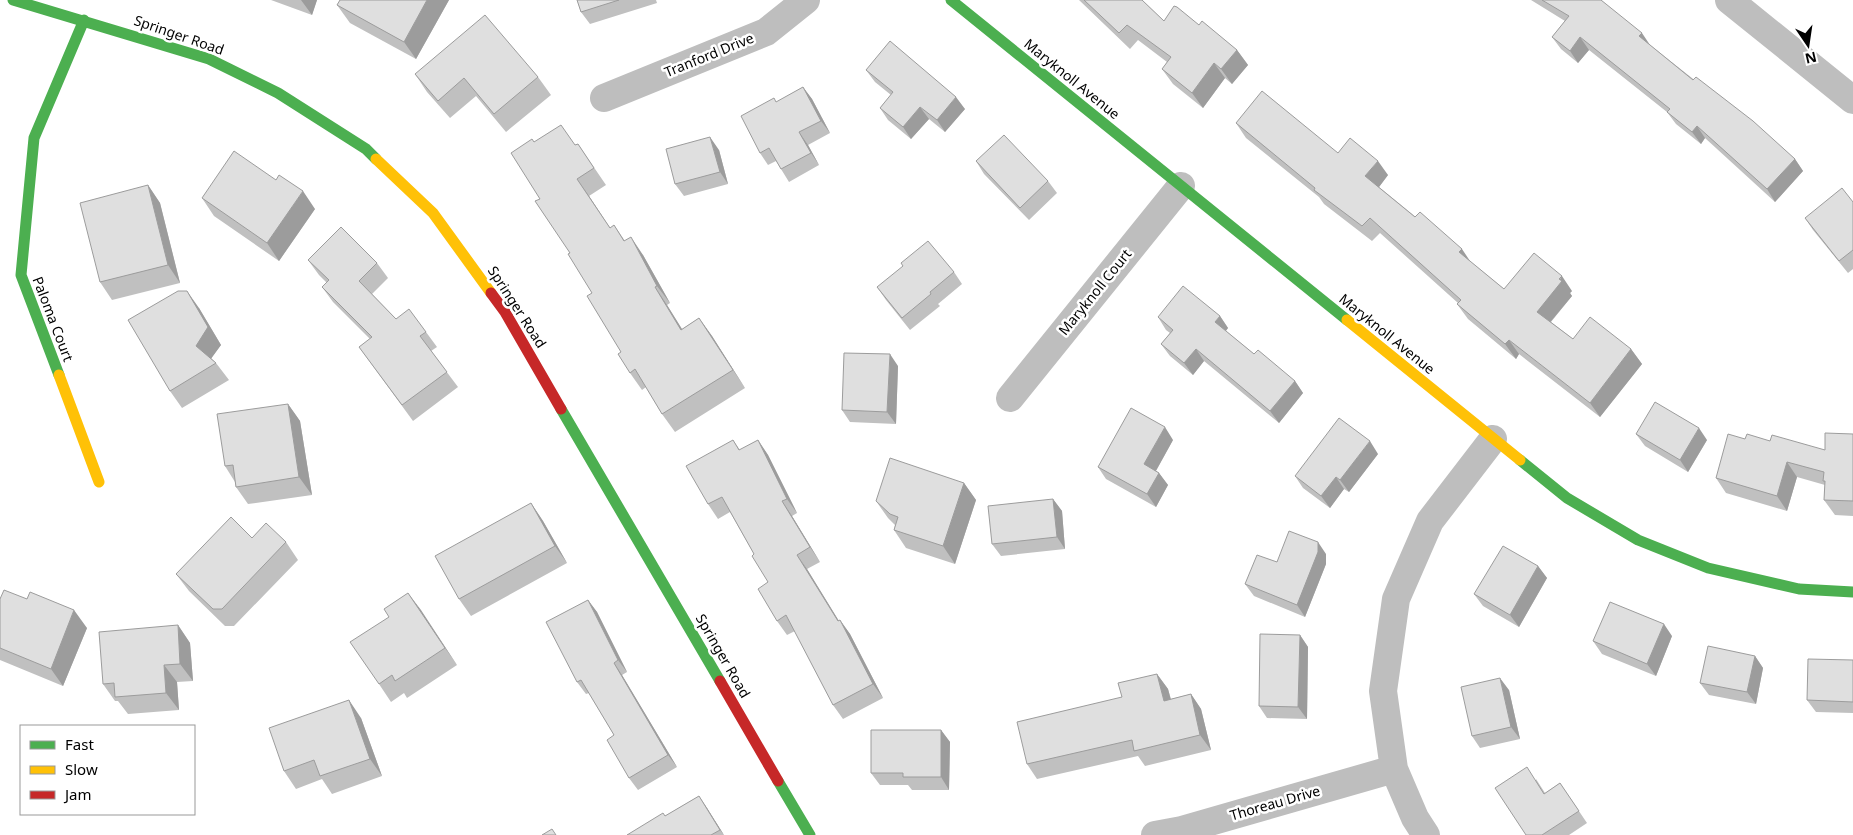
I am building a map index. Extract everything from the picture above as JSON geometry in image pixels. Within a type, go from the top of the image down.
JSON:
[{"type":"street","name":"Springer Road","points":[[13,0],[209,59],[278,93],[366,149],[433,213],[505,312],[810,835]]},
{"type":"street","name":"Tranford Drive","points":[[604,98],[766,32],[806,0]]},
{"type":"street","name":"Maryknoll Avenue","points":[[951,0],[1567,498],[1638,540],[1708,568],[1799,589],[1853,592]]},
{"type":"street","points":[[1729,0],[1853,100]]},
{"type":"street","name":"Paloma Court","points":[[84,20],[34,138],[21,275],[99,482]]},
{"type":"street","name":"Maryknoll Court","points":[[1010,398],[1181,186]]},
{"type":"street","points":[[1426,835],[1414,818],[1394,769],[1383,692],[1396,599],[1430,521],[1493,439]]},
{"type":"street","name":"Thoreau Drive","points":[[1155,835],[1182,830],[1394,769]]},
{"type":"building","points":[[340,0],[427,0],[404,42],[337,5]]},
{"type":"building","points":[[577,0],[619,0],[581,12]]},
{"type":"building","points":[[1084,0],[1142,0],[1164,21],[1174,6],[1199,25],[1202,21],[1237,50],[1221,69],[1214,63],[1192,93],[1162,69],[1171,57],[1127,25],[1119,33]]},
{"type":"building","points":[[1542,0],[1601,0],[1642,33],[1639,36],[1693,80],[1696,77],[1753,121],[1795,159],[1767,189],[1697,126],[1692,132],[1667,112],[1670,109],[1580,37],[1570,51],[1552,37],[1569,16]]},
{"type":"building","points":[[485,15],[538,77],[494,114],[464,78],[438,101],[415,74]]},
{"type":"building","points":[[890,41],[956,97],[937,120],[920,107],[903,127],[880,108],[893,92],[866,70]]},
{"type":"building","points":[[803,87],[821,121],[799,132],[811,153],[781,169],[769,148],[760,153],[741,116],[774,98],[776,102]]},
{"type":"building","points":[[1262,91],[1338,153],[1350,138],[1378,161],[1365,176],[1415,217],[1420,212],[1462,249],[1459,252],[1504,289],[1534,253],[1562,276],[1559,279],[1562,281],[1537,312],[1573,339],[1590,317],[1631,349],[1590,403],[1509,340],[1505,344],[1457,304],[1461,300],[1370,218],[1362,226],[1314,190],[1315,188],[1236,123]]},
{"type":"building","points":[[561,125],[575,145],[578,144],[594,168],[577,179],[610,228],[614,225],[624,241],[631,237],[657,286],[655,287],[681,330],[699,318],[733,370],[662,414],[635,369],[630,373],[618,354],[621,352],[587,296],[592,293],[568,254],[570,253],[535,201],[540,199],[511,153],[532,139],[534,142]]},
{"type":"building","points":[[1004,135],[1048,181],[1020,208],[976,161]]},
{"type":"building","points":[[710,137],[720,172],[675,184],[666,149]]},
{"type":"building","points":[[234,151],[276,180],[279,175],[303,191],[267,243],[202,198]]},
{"type":"building","points":[[148,185],[168,265],[100,282],[80,203]]},
{"type":"building","points":[[1842,188],[1853,202],[1853,250],[1839,261],[1805,218]]},
{"type":"building","points":[[341,227],[377,263],[359,281],[396,319],[409,309],[426,332],[420,336],[447,372],[402,405],[359,347],[372,337],[322,287],[329,280],[308,260]]},
{"type":"building","points":[[928,241],[954,272],[902,318],[877,287],[903,266],[901,263]]},
{"type":"building","points":[[1183,286],[1220,316],[1215,322],[1254,354],[1258,350],[1295,381],[1270,411],[1196,349],[1184,363],[1161,344],[1173,330],[1158,317]]},
{"type":"building","points":[[178,291],[187,291],[208,327],[196,346],[216,363],[170,391],[128,320]]},
{"type":"building","points":[[844,353],[890,354],[887,412],[842,410]]},
{"type":"building","points":[[1655,402],[1699,428],[1680,460],[1636,434]]},
{"type":"building","points":[[288,404],[299,477],[236,487],[233,465],[225,466],[217,414]]},
{"type":"building","points":[[1131,408],[1165,427],[1144,464],[1159,473],[1147,494],[1098,467]]},
{"type":"building","points":[[1339,418],[1370,441],[1340,480],[1336,477],[1321,496],[1295,476]]},
{"type":"building","points":[[1825,433],[1853,434],[1853,501],[1824,500],[1824,472],[1787,462],[1777,496],[1716,478],[1728,434],[1745,439],[1747,434],[1770,441],[1772,435],[1825,450]]},
{"type":"building","points":[[733,440],[739,450],[758,440],[787,499],[782,501],[810,547],[797,555],[838,621],[840,620],[873,684],[833,705],[786,615],[777,621],[758,589],[768,582],[752,556],[754,554],[722,497],[708,504],[686,466]]},
{"type":"building","points":[[890,458],[964,483],[943,546],[894,530],[898,517],[890,514],[876,501]]},
{"type":"building","points":[[1053,499],[1057,537],[992,544],[988,506]]},
{"type":"building","points":[[531,503],[555,546],[459,599],[435,556]]},
{"type":"building","points":[[231,517],[252,538],[266,523],[286,542],[222,609],[213,609],[176,574]]},
{"type":"building","points":[[1289,531],[1318,542],[1318,552],[1297,605],[1245,584],[1257,555],[1277,562]]},
{"type":"building","points":[[1503,546],[1538,566],[1510,615],[1474,594]]},
{"type":"building","points":[[4,590],[27,599],[30,592],[74,610],[51,669],[0,648],[0,599]]},
{"type":"building","points":[[408,593],[445,648],[395,681],[392,675],[379,684],[350,642],[389,617],[384,609]]},
{"type":"building","points":[[588,600],[618,660],[614,663],[668,755],[629,778],[607,740],[614,735],[581,680],[577,682],[546,622]]},
{"type":"building","points":[[1610,602],[1664,624],[1647,664],[1593,641]]},
{"type":"building","points":[[178,625],[180,664],[164,665],[166,693],[115,697],[114,683],[103,684],[99,632]]},
{"type":"building","points":[[1260,634],[1300,635],[1298,707],[1259,706]]},
{"type":"building","points":[[1708,646],[1755,656],[1747,692],[1700,683]]},
{"type":"building","points":[[1808,659],[1853,660],[1853,702],[1807,700]]},
{"type":"building","points":[[1157,674],[1164,701],[1191,694],[1200,735],[1134,751],[1132,740],[1027,764],[1017,722],[1122,697],[1118,683]]},
{"type":"building","points":[[1500,678],[1511,727],[1472,736],[1461,687]]},
{"type":"building","points":[[349,700],[370,759],[320,776],[314,760],[284,771],[269,728]]},
{"type":"building","points":[[871,730],[941,730],[941,777],[903,777],[903,773],[871,773]]},
{"type":"building","points":[[1527,767],[1544,794],[1560,783],[1579,811],[1542,835],[1526,835],[1495,788]]},
{"type":"building","points":[[699,796],[720,830],[711,835],[627,835],[663,813],[665,816]]},
{"type":"building","points":[[552,829],[556,835],[542,835]]},
{"type":"traffic: fast","points":[[13,0],[209,59],[278,93],[366,149],[376,159]]},
{"type":"traffic: fast","points":[[951,0],[1347,320]]},
{"type":"traffic: fast","points":[[59,375],[21,275],[34,138],[84,20]]},
{"type":"traffic: fast","points":[[561,409],[720,681]]},
{"type":"traffic: fast","points":[[1520,460],[1567,498],[1638,540],[1708,568],[1799,589],[1853,592]]},
{"type":"traffic: fast","points":[[778,781],[810,835]]},
{"type":"traffic: slow","points":[[376,159],[433,213],[491,293]]},
{"type":"traffic: slow","points":[[1347,320],[1520,460]]},
{"type":"traffic: slow","points":[[59,375],[99,482]]},
{"type":"traffic: jam","points":[[491,293],[505,312],[561,409]]},
{"type":"traffic: jam","points":[[720,681],[778,781]]}]
